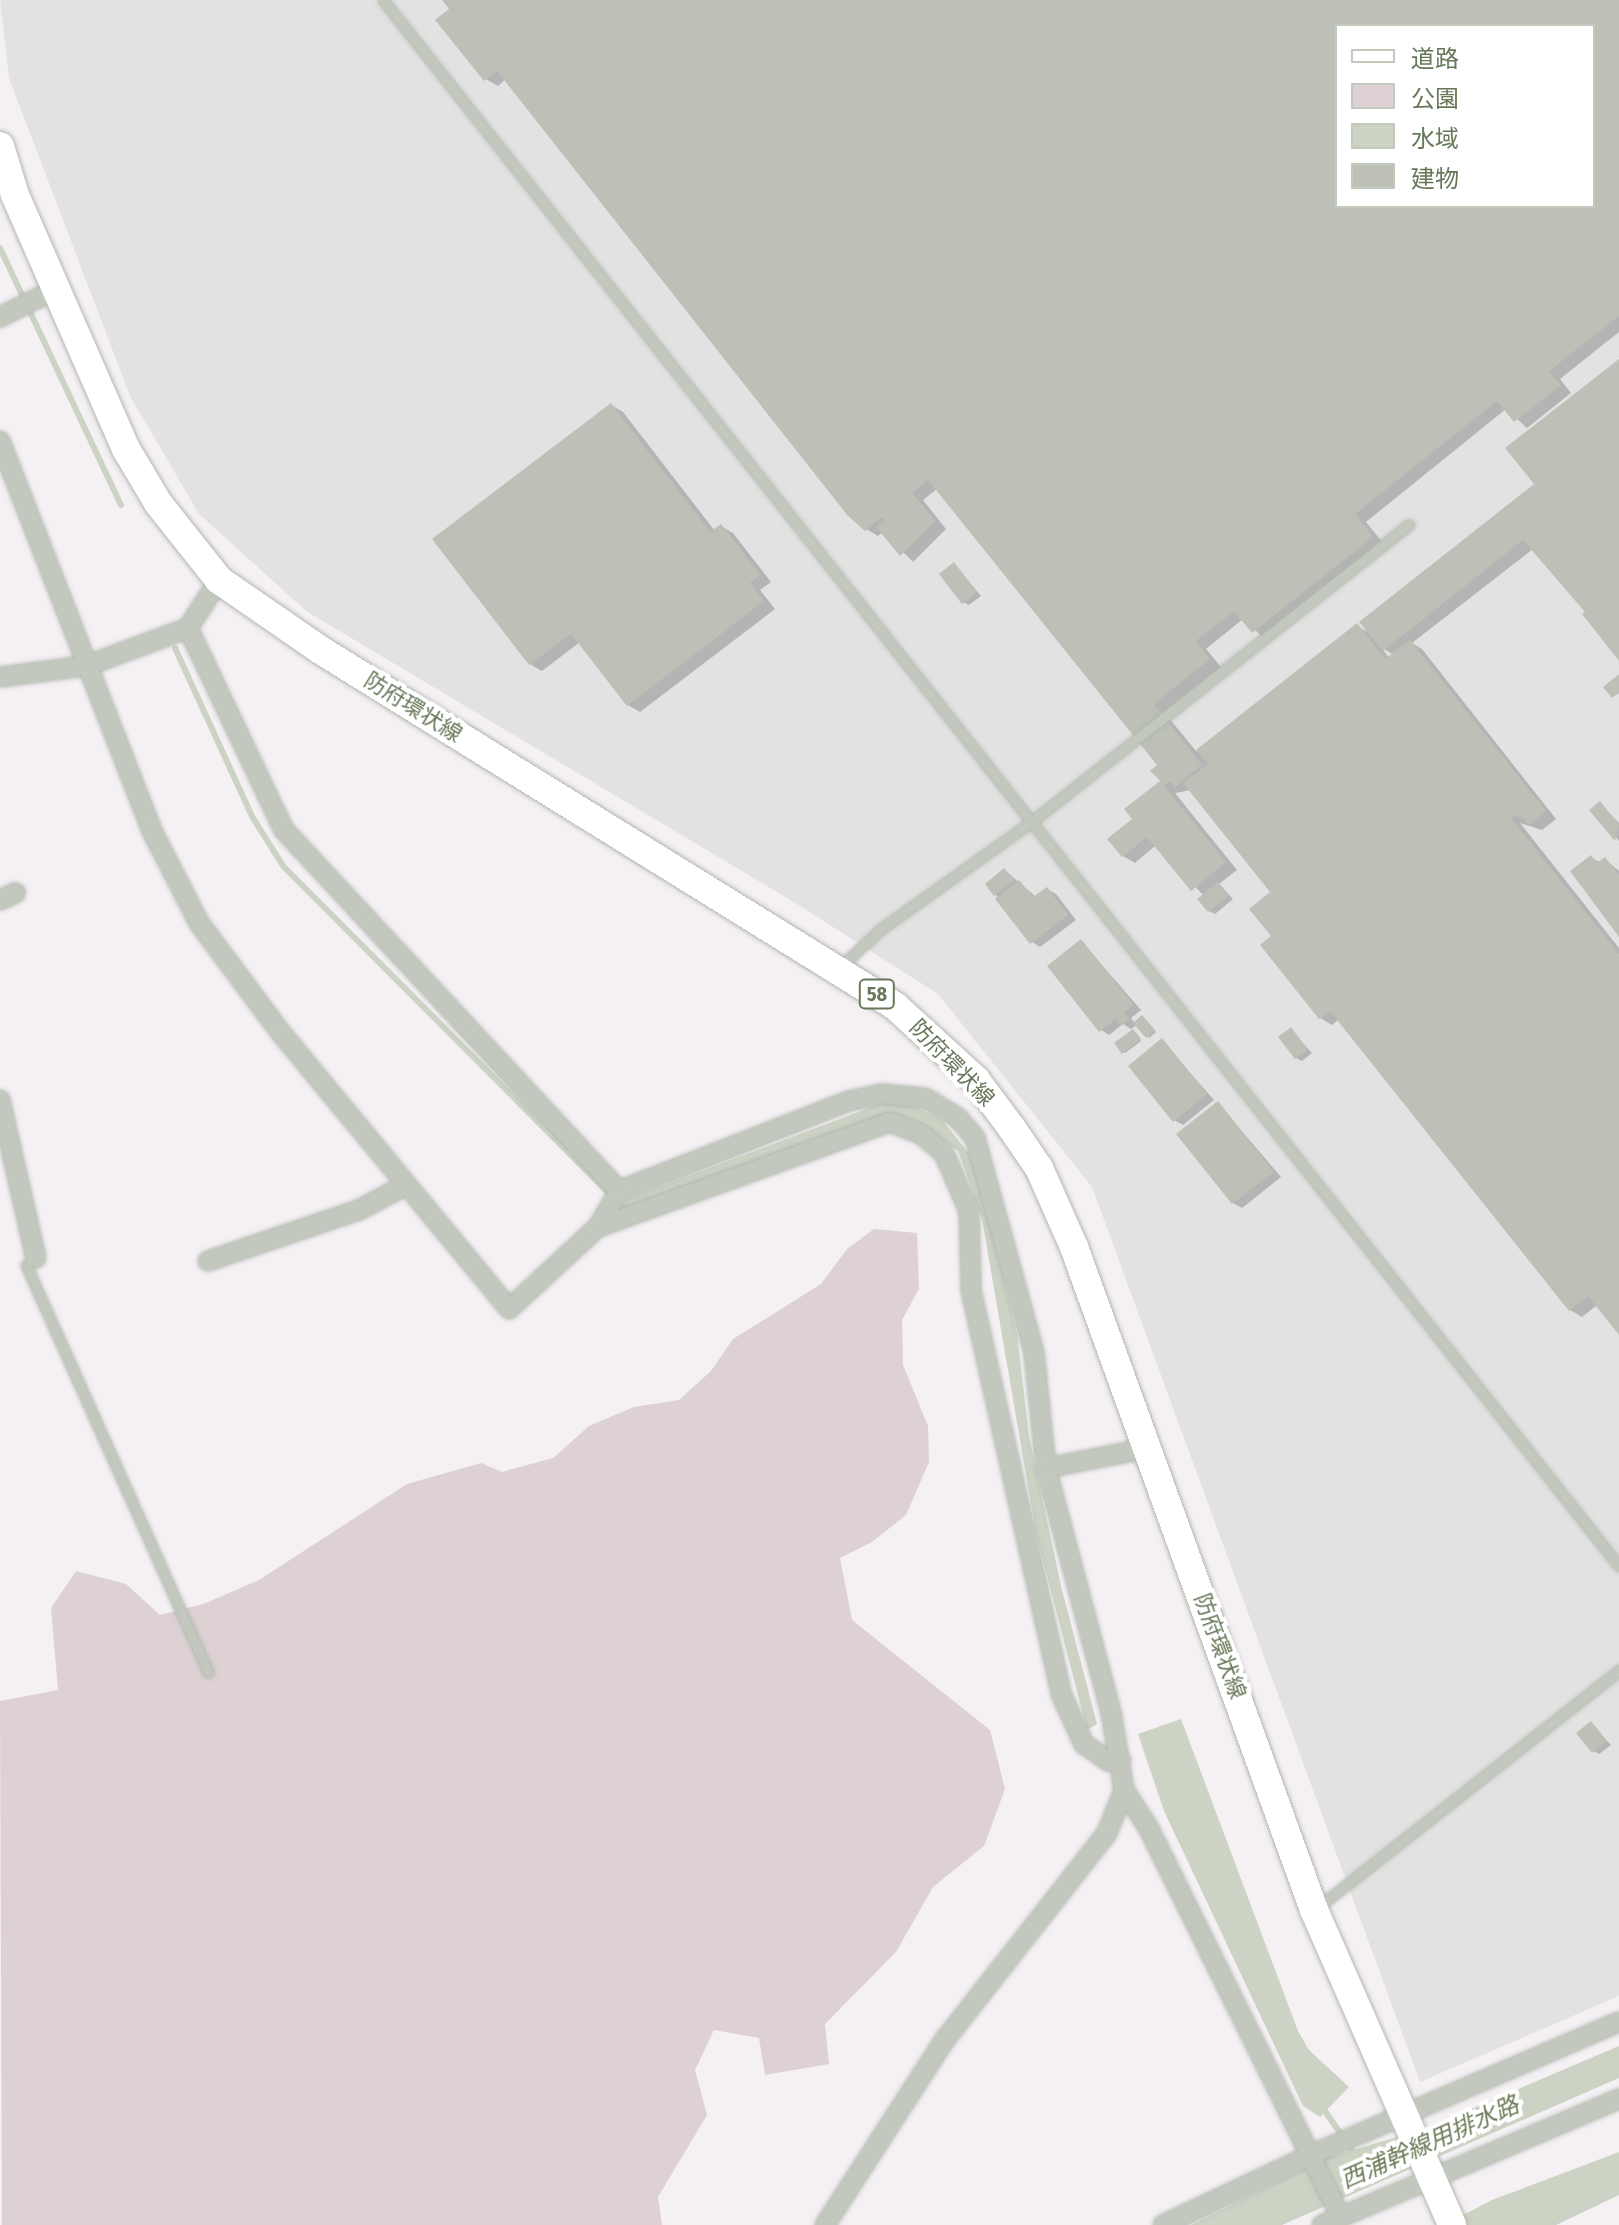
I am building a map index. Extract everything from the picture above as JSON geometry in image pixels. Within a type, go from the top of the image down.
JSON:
[{"type":"main road","name":"防府環状線","points":[[0,146],[56,289],[126,449],[158,503],[219,580],[322,651],[839,969],[906,1015],[976,1080],[1039,1168],[1149,1448],[1314,1910],[1404,2122],[1449,2216]]},
{"type":"street","points":[[0,317],[56,289]]},
{"type":"street","points":[[0,441],[151,829],[199,923],[404,1186],[509,1309],[598,1227],[619,1191],[849,1101],[903,1094],[925,1098],[957,1117],[975,1138],[986,1165],[1034,1352],[1046,1468],[1121,1760],[1124,1790],[1338,2210]]},
{"type":"street","points":[[0,677],[86,666],[188,628],[219,580]]},
{"type":"street","points":[[188,628],[284,830],[619,1191]]},
{"type":"street","points":[[0,1100],[31,1262]]},
{"type":"street","points":[[598,1227],[890,1122],[921,1134],[944,1153],[969,1211],[971,1290],[1062,1696],[1084,1744],[1108,1761],[1121,1760]]},
{"type":"street","points":[[208,1261],[359,1210],[404,1186]]},
{"type":"street","points":[[1046,1468],[1149,1448]]},
{"type":"street","points":[[825,2225],[946,2038],[1107,1833],[1124,1790]]},
{"type":"street","points":[[1163,2225],[1312,2157],[1404,2122],[1619,2022]]},
{"type":"street","points":[[1322,2225],[1338,2210],[1619,2099]]},
{"type":"lane","points":[[383,0],[1619,1566]]},
{"type":"lane","points":[[839,969],[881,929],[1031,822],[1409,525]]},
{"type":"lane","points":[[31,1262],[208,1672]]},
{"type":"lane","points":[[1314,1910],[1619,1670]]},
{"type":"shaded area","points":[[0,0],[1619,0],[1619,1996],[1420,2082],[1092,1187],[938,994],[797,904],[306,611],[199,514],[130,396],[9,78]]},
{"type":"green space","points":[[874,1229],[917,1233],[919,1289],[902,1320],[903,1365],[928,1426],[929,1462],[906,1515],[872,1542],[840,1558],[852,1620],[990,1730],[1005,1789],[984,1846],[933,1887],[896,1952],[825,2024],[829,2064],[765,2075],[759,2038],[714,2030],[695,2070],[707,2115],[658,2197],[662,2225],[2,2225],[0,1701],[58,1690],[51,1608],[76,1571],[126,1584],[160,1615],[206,1603],[259,1580],[407,1484],[481,1463],[502,1472],[553,1458],[589,1426],[634,1407],[679,1400],[711,1371],[733,1339],[821,1284],[847,1249]]},
{"type":"water","points":[[882,1103],[917,1107],[943,1121],[975,1161],[1017,1334],[1029,1436],[1061,1586],[1097,1724],[1087,1730],[1036,1533],[982,1219],[958,1151],[918,1122],[896,1116],[625,1212],[619,1209],[627,1199]]},
{"type":"water","points":[[1181,1719],[1298,2031],[1309,2050],[1349,2087],[1320,2117],[1303,2106],[1164,1811],[1138,1734]]},
{"type":"water","name":"西浦幹線用排水路","points":[[1619,2046],[1619,2078],[1282,2225],[1191,2225],[1326,2158],[1427,2128]]},
{"type":"water","points":[[1619,2152],[1619,2195],[1556,2225],[1444,2225],[1492,2200]]},
{"type":"building","points":[[442,0],[1619,0],[1619,316],[1549,371],[1561,385],[1514,422],[1497,401],[1355,514],[1373,537],[1252,633],[1234,611],[1196,641],[1210,659],[1154,704],[1202,765],[1175,787],[1170,781],[1165,785],[1150,771],[1157,765],[928,480],[912,493],[935,521],[900,556],[876,527],[885,520],[882,517],[865,531],[848,516],[497,71],[484,81],[435,20],[449,9]]},
{"type":"building","points":[[1619,359],[1619,661],[1582,614],[1585,612],[1523,540],[1383,651],[1359,622],[1534,484],[1505,448]]},
{"type":"building","points":[[611,403],[710,532],[721,524],[760,575],[750,583],[764,601],[627,706],[571,634],[529,665],[432,539]]},
{"type":"building","points":[[954,562],[977,592],[962,604],[939,574]]},
{"type":"building","points":[[1357,623],[1385,659],[1410,640],[1546,811],[1529,825],[1521,816],[1510,817],[1619,954],[1619,1335],[1588,1296],[1569,1311],[1330,1011],[1319,1019],[1260,945],[1271,936],[1249,909],[1270,892],[1183,783],[1208,764],[1196,750]]},
{"type":"building","points":[[1619,674],[1619,693],[1612,698],[1603,687]]},
{"type":"building","points":[[1160,781],[1226,862],[1191,891],[1147,837],[1122,857],[1107,839],[1132,819],[1124,809]]},
{"type":"building","points":[[1600,801],[1619,825],[1615,841],[1589,810]]},
{"type":"building","points":[[1591,855],[1597,863],[1605,857],[1619,875],[1619,937],[1570,871]]},
{"type":"building","points":[[1004,868],[1014,880],[994,896],[985,884]]},
{"type":"building","points":[[1019,880],[1033,897],[1047,887],[1068,915],[1030,944],[995,899]]},
{"type":"building","points":[[1218,882],[1229,895],[1208,912],[1197,899]]},
{"type":"building","points":[[1081,939],[1134,1005],[1124,1012],[1129,1019],[1121,1026],[1116,1019],[1099,1032],[1047,966]]},
{"type":"building","points":[[1142,1015],[1155,1030],[1146,1038],[1133,1023]]},
{"type":"building","points":[[1291,1027],[1308,1050],[1295,1059],[1278,1037]]},
{"type":"building","points":[[1133,1029],[1141,1039],[1122,1054],[1114,1043]]},
{"type":"building","points":[[1162,1038],[1207,1094],[1173,1122],[1128,1066]]},
{"type":"building","points":[[1218,1101],[1274,1172],[1232,1204],[1176,1134]]},
{"type":"building","points":[[1591,1721],[1607,1741],[1592,1753],[1576,1733]]},
{"type":"waterway","points":[[0,248],[121,505]]},
{"type":"waterway","points":[[175,648],[253,818],[284,867],[612,1196]]},
{"type":"waterway","name":"西浦幹線用排水路","points":[[1322,2107],[1357,2157]]}]
